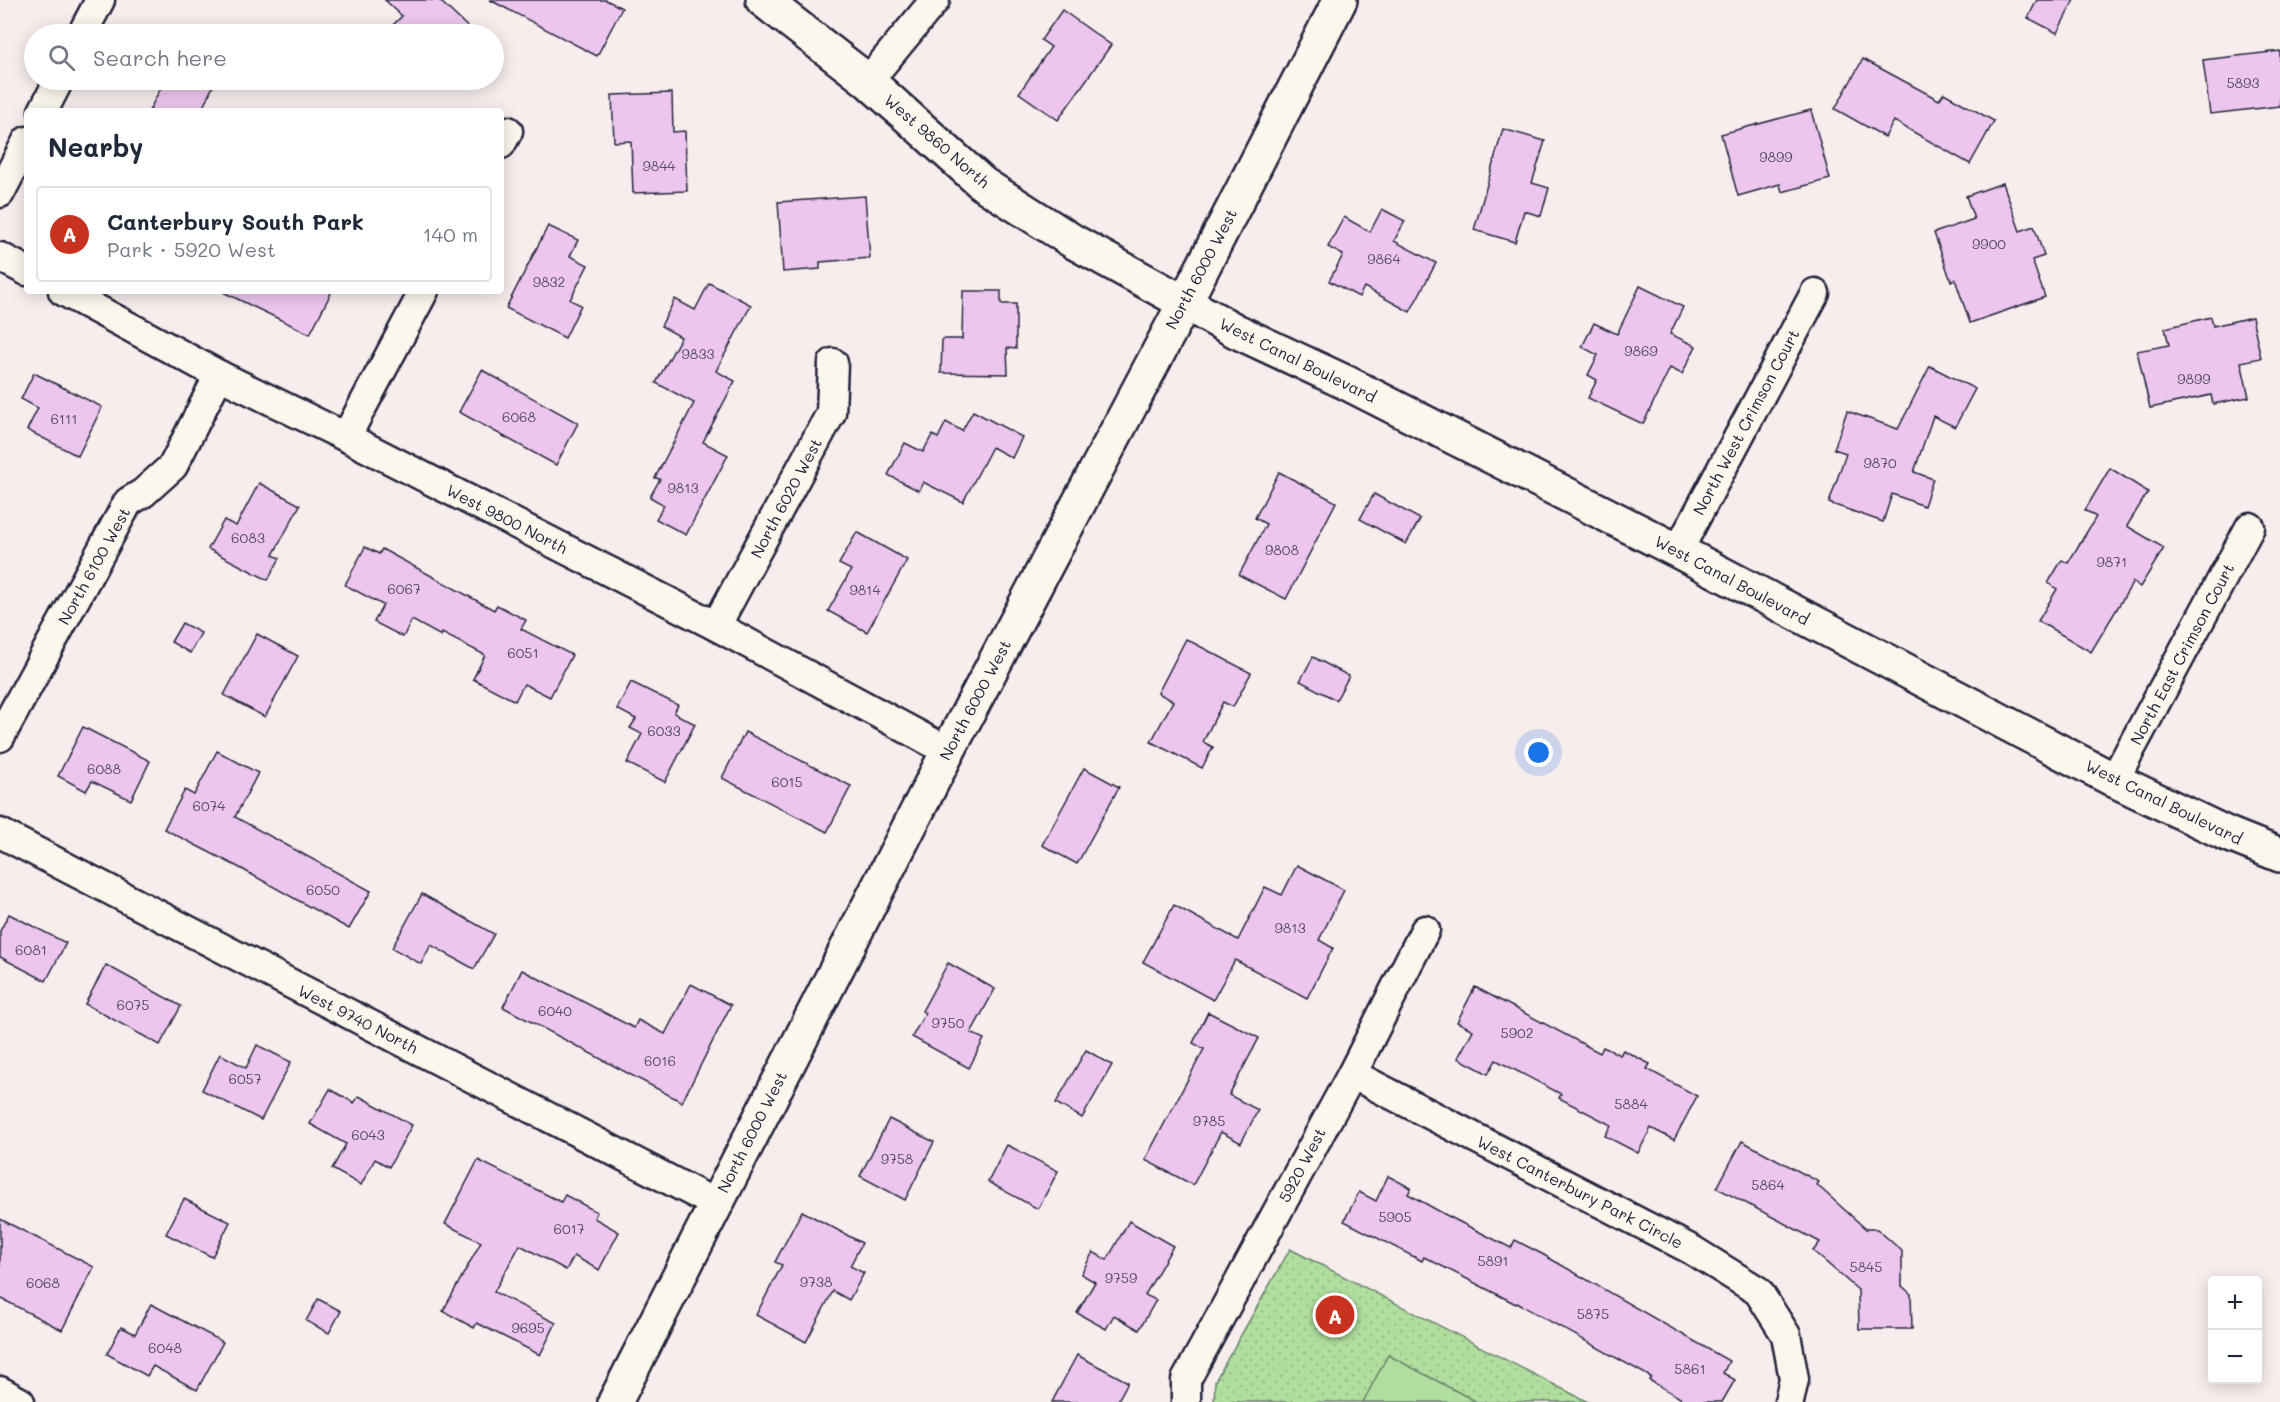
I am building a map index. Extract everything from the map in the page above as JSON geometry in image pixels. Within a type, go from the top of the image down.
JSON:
[{"type":"street","points":[[87,24],[100,0]]},
{"type":"street","name":"West 9860 North","points":[[763,0],[868,81],[983,184],[1074,242],[1185,302]]},
{"type":"street","points":[[868,81],[935,0]]},
{"type":"street","name":"North 6000 West","points":[[615,1402],[948,751],[1185,302],[1340,0]]},
{"type":"street","points":[[45,108],[54,90]]},
{"type":"street","points":[[0,193],[24,147]]},
{"type":"street","points":[[0,257],[24,269]]},
{"type":"street","name":"North West Crimson Court","points":[[1677,551],[1815,293]]},
{"type":"street","name":"West 9800 North","points":[[69,294],[219,375],[346,437],[716,626],[948,751]]},
{"type":"street","points":[[346,437],[422,294]]},
{"type":"street","name":"West Canal Boulevard","points":[[1185,302],[1236,331],[1347,382],[1677,551],[2114,780],[2225,833],[2280,855]]},
{"type":"street","name":"North 6020 West","points":[[716,626],[831,413],[833,363]]},
{"type":"street","name":"North 6100 West","points":[[0,737],[128,502],[143,493],[173,466],[219,375]]},
{"type":"street","name":"North East Crimson Court","points":[[2114,780],[2250,527]]},
{"type":"street","name":"West 9740 North","points":[[0,833],[716,1204]]},
{"type":"street","name":"5920 West","points":[[1186,1402],[1186,1380],[1352,1074],[1425,930]]},
{"type":"street","name":"West Canterbury Park Circle","points":[[1352,1074],[1692,1250],[1758,1291],[1786,1335],[1794,1379],[1790,1402]]},
{"type":"street","points":[[0,1391],[20,1402]]},
{"type":"green space","points":[[1290,1249],[1588,1402],[1214,1402],[1215,1381]]},
{"type":"green space","points":[[1388,1355],[1477,1402],[1363,1402]]},
{"type":"building","points":[[385,0],[439,0],[464,24],[394,24],[402,16]]},
{"type":"building","points":[[490,0],[606,0],[622,8],[597,56]]},
{"type":"building","points":[[2037,0],[2074,0],[2057,33],[2028,18]]},
{"type":"building","points":[[1062,10],[1111,45],[1058,120],[1019,93],[1051,47],[1041,40]]},
{"type":"building","points":[[2280,51],[2280,106],[2210,114],[2203,60]]},
{"type":"building","points":[[1863,59],[1939,100],[1944,93],[1994,121],[1970,164],[1894,121],[1885,137],[1835,109]]},
{"type":"building","points":[[160,90],[211,90],[202,108],[151,108]]},
{"type":"building","points":[[672,93],[673,132],[685,131],[687,191],[633,193],[631,141],[614,142],[612,95]]},
{"type":"building","points":[[1811,110],[1830,179],[1782,192],[1780,184],[1738,196],[1721,134]]},
{"type":"building","points":[[1503,129],[1545,141],[1532,183],[1549,188],[1541,216],[1524,211],[1515,242],[1474,230]]},
{"type":"building","points":[[2003,183],[2020,231],[2034,226],[2044,256],[2032,260],[2045,297],[1970,323],[1955,279],[1951,281],[1934,233],[1974,219],[1966,196]]},
{"type":"building","points":[[865,196],[870,258],[820,262],[820,269],[783,272],[778,202]]},
{"type":"building","points":[[1382,209],[1405,221],[1394,241],[1436,263],[1410,312],[1364,287],[1359,297],[1329,281],[1343,255],[1328,247],[1344,217],[1370,232]]},
{"type":"building","points":[[548,226],[578,240],[570,256],[588,265],[570,300],[581,305],[565,338],[506,308]]},
{"type":"building","points":[[709,283],[751,305],[716,371],[735,381],[703,442],[728,455],[686,535],[656,519],[664,505],[650,497],[660,479],[655,478],[694,403],[656,383],[681,337],[661,326],[675,299],[695,310]]},
{"type":"building","points":[[1640,286],[1683,307],[1670,334],[1696,346],[1682,374],[1670,368],[1643,424],[1588,398],[1597,380],[1588,375],[1598,355],[1582,347],[1594,323],[1617,334]]},
{"type":"building","points":[[963,291],[1001,291],[1001,304],[1016,304],[1016,349],[1007,348],[1008,374],[941,373],[942,339],[962,339]]},
{"type":"building","points":[[227,294],[330,294],[310,334]]},
{"type":"building","points":[[2211,317],[2213,326],[2252,317],[2261,358],[2241,362],[2249,397],[2213,404],[2211,395],[2150,408],[2137,351],[2169,345],[2165,328]]},
{"type":"building","points":[[1930,366],[1975,389],[1955,427],[1933,416],[1914,472],[1933,479],[1924,506],[1892,494],[1883,522],[1829,503],[1846,453],[1834,449],[1847,411],[1898,429]]},
{"type":"building","points":[[482,370],[578,423],[556,465],[459,412]]},
{"type":"building","points":[[34,373],[102,407],[78,456],[27,430],[38,408],[21,399]]},
{"type":"building","points":[[973,411],[1022,437],[1012,458],[992,447],[963,502],[923,482],[919,491],[888,475],[905,443],[923,452],[932,435],[938,438],[946,422],[962,431]]},
{"type":"building","points":[[2110,468],[2148,492],[2127,526],[2164,548],[2140,587],[2133,582],[2091,652],[2038,621],[2057,589],[2048,583],[2062,560],[2068,563],[2096,517],[2085,510]]},
{"type":"building","points":[[1279,472],[1336,502],[1286,599],[1239,575],[1266,524],[1255,518]]},
{"type":"building","points":[[259,483],[300,505],[273,555],[280,558],[268,580],[208,549],[224,520],[236,526]]},
{"type":"building","points":[[1374,494],[1420,519],[1406,544],[1360,519]]},
{"type":"building","points":[[857,532],[907,560],[867,632],[828,611],[851,570],[839,564]]},
{"type":"building","points":[[365,547],[379,554],[382,549],[494,610],[497,605],[526,620],[521,629],[572,655],[550,697],[524,684],[515,701],[473,679],[485,655],[442,633],[441,636],[412,620],[403,637],[374,622],[383,605],[345,585]]},
{"type":"building","points":[[182,623],[201,633],[190,653],[171,642]]},
{"type":"building","points":[[257,634],[298,656],[265,717],[224,695]]},
{"type":"building","points":[[1186,639],[1251,673],[1233,707],[1223,702],[1203,742],[1213,747],[1202,768],[1151,742],[1173,701],[1158,693]]},
{"type":"building","points":[[1313,657],[1349,676],[1336,700],[1300,681]]},
{"type":"building","points":[[631,682],[678,705],[674,713],[695,724],[665,782],[627,763],[642,734],[630,728],[636,719],[617,709]]},
{"type":"building","points":[[83,727],[150,761],[131,800],[92,781],[86,791],[58,776]]},
{"type":"building","points":[[745,732],[851,786],[827,832],[722,778]]},
{"type":"building","points":[[217,751],[258,773],[235,817],[371,891],[349,929],[240,868],[164,829],[185,790],[194,795]]},
{"type":"building","points":[[1084,768],[1119,787],[1077,864],[1042,845]]},
{"type":"building","points":[[1297,865],[1344,890],[1319,940],[1333,948],[1307,998],[1235,960],[1213,1000],[1143,962],[1174,905],[1238,940],[1265,887],[1282,895]]},
{"type":"building","points":[[422,894],[494,934],[474,969],[431,945],[421,964],[392,948]]},
{"type":"building","points":[[9,914],[66,943],[46,981],[0,957],[0,931]]},
{"type":"building","points":[[948,963],[995,989],[971,1033],[984,1039],[969,1068],[912,1037],[925,1013],[922,1011]]},
{"type":"building","points":[[106,965],[181,1006],[160,1045],[85,1004]]},
{"type":"building","points":[[522,970],[634,1028],[638,1020],[665,1034],[691,984],[731,1005],[682,1102],[503,1007]]},
{"type":"building","points":[[1475,987],[1600,1053],[1603,1047],[1620,1055],[1623,1050],[1650,1064],[1647,1069],[1697,1096],[1674,1140],[1651,1128],[1638,1153],[1605,1136],[1611,1125],[1559,1098],[1561,1094],[1496,1060],[1488,1074],[1458,1058],[1473,1030],[1457,1022]]},
{"type":"building","points":[[1208,1012],[1259,1038],[1229,1095],[1258,1110],[1241,1143],[1221,1132],[1193,1185],[1145,1160],[1204,1049],[1193,1043]]},
{"type":"building","points":[[257,1045],[291,1062],[261,1120],[202,1090],[220,1054],[246,1068]]},
{"type":"building","points":[[1086,1050],[1112,1065],[1082,1118],[1056,1103]]},
{"type":"building","points":[[330,1089],[354,1103],[359,1096],[412,1125],[389,1167],[375,1159],[361,1185],[332,1169],[346,1144],[310,1124]]},
{"type":"building","points":[[889,1119],[934,1142],[905,1200],[860,1176]]},
{"type":"building","points":[[1742,1141],[1819,1182],[1817,1185],[1866,1229],[1877,1229],[1902,1251],[1902,1286],[1911,1294],[1912,1329],[1859,1329],[1858,1290],[1813,1251],[1820,1242],[1717,1188]]},
{"type":"building","points":[[1007,1145],[1058,1171],[1038,1209],[988,1182]]},
{"type":"building","points":[[478,1160],[561,1202],[565,1195],[597,1212],[594,1218],[619,1232],[599,1270],[574,1256],[566,1270],[520,1245],[494,1292],[556,1323],[540,1355],[477,1323],[474,1328],[443,1311],[481,1242],[445,1224]]},
{"type":"building","points":[[1388,1176],[1411,1188],[1408,1194],[1446,1215],[1511,1248],[1515,1240],[1729,1361],[1723,1373],[1735,1380],[1722,1402],[1687,1402],[1649,1380],[1651,1377],[1517,1303],[1424,1257],[1422,1261],[1344,1221],[1359,1192],[1376,1201]]},
{"type":"building","points":[[184,1199],[230,1222],[212,1257],[166,1234]]},
{"type":"building","points":[[802,1211],[862,1243],[850,1266],[864,1273],[849,1300],[833,1291],[806,1342],[756,1315],[782,1265],[775,1262]]},
{"type":"building","points":[[0,1219],[94,1267],[62,1330],[0,1298]]},
{"type":"building","points":[[1129,1221],[1173,1246],[1145,1295],[1156,1300],[1139,1330],[1114,1315],[1106,1329],[1077,1313],[1095,1282],[1081,1274],[1093,1252],[1107,1260]]},
{"type":"building","points":[[318,1299],[341,1311],[329,1333],[306,1321]]},
{"type":"building","points":[[151,1304],[223,1342],[197,1390],[153,1366],[147,1376],[107,1354],[121,1327],[135,1334]]},
{"type":"building","points":[[1077,1355],[1128,1382],[1117,1402],[1052,1402]]},
{"type":"place","name":"Canterbury South Park","points":[[1335,1315]]}]
